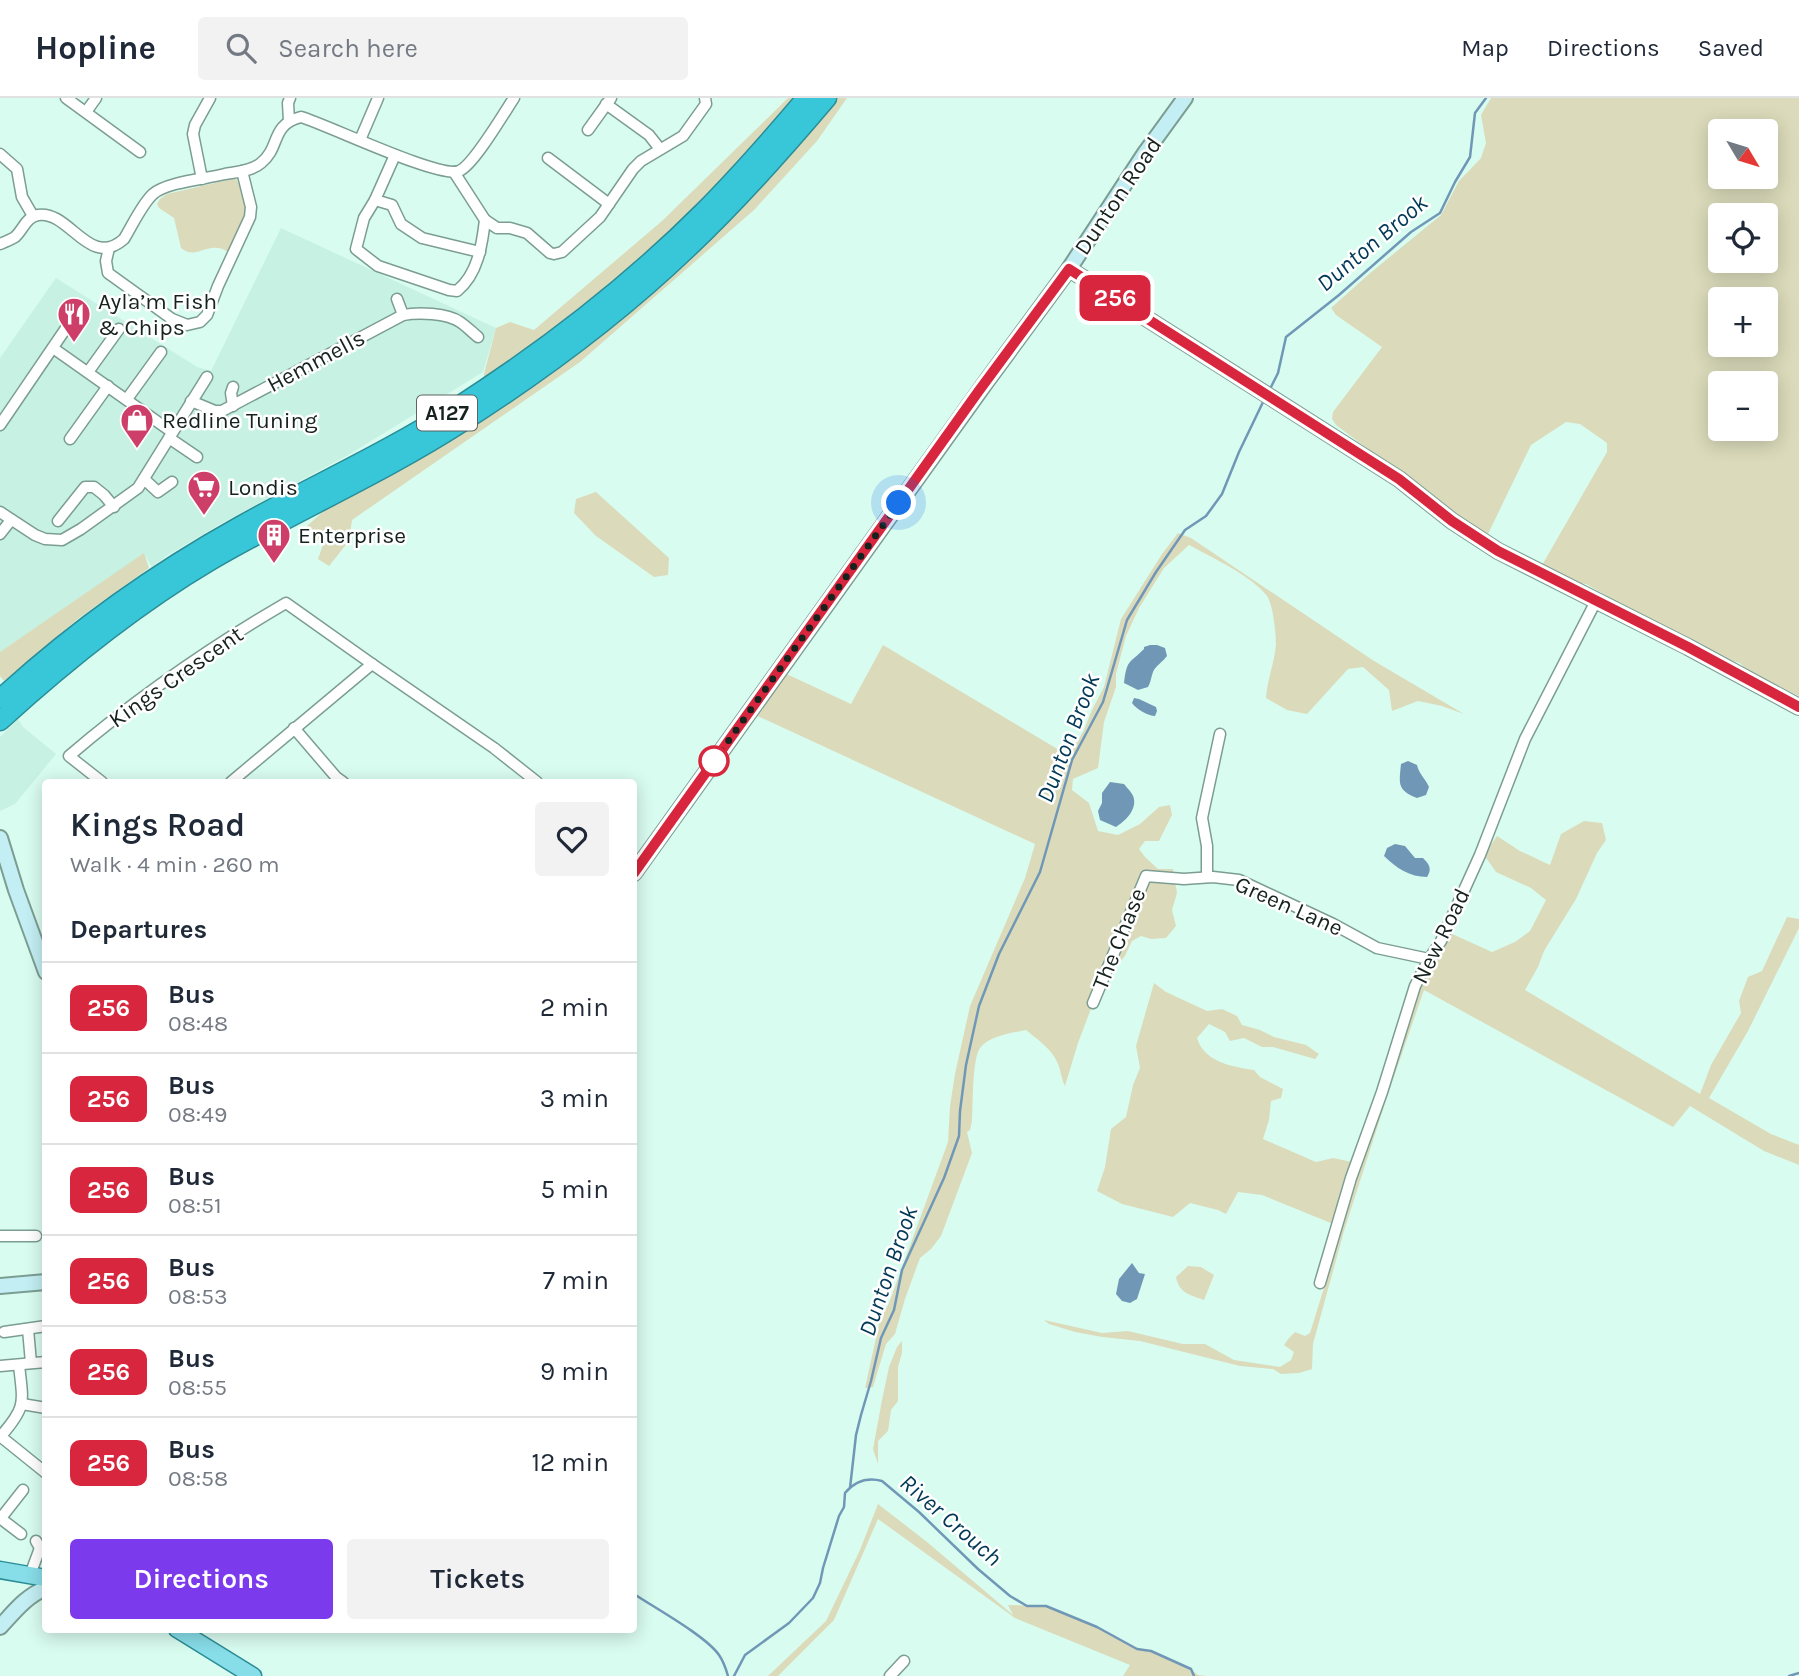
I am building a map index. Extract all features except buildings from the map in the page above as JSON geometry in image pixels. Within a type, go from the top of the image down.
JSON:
[{"type":"highway","name":"A127","points":[[0,699],[38,664],[145,583],[240,526],[384,450],[452,410],[550,343],[616,291],[675,239],[738,175],[806,98]]},
{"type":"highway","name":"A127","points":[[0,720],[103,632],[155,596],[232,548],[459,425],[559,356],[633,297],[687,249],[750,186],[827,98]]},
{"type":"main road","points":[[0,1570],[38,1576]]},
{"type":"main road","points":[[183,1633],[253,1676]]},
{"type":"street","points":[[66,98],[140,152]]},
{"type":"street","points":[[86,112],[96,98]]},
{"type":"street","points":[[202,179],[193,134],[210,98]]},
{"type":"street","points":[[289,98],[289,121]]},
{"type":"street","points":[[360,140],[378,98]]},
{"type":"street","points":[[0,244],[16,236],[33,216],[41,214],[66,226],[88,244],[109,248],[124,239],[150,196],[163,187],[259,165],[270,153],[280,130],[289,121],[301,117],[395,155],[446,172],[454,172],[472,159],[514,98]]},
{"type":"street","points":[[454,172],[485,220],[497,228],[510,228],[527,233],[550,253],[562,252],[600,217],[641,161],[683,136],[706,104],[705,98]]},
{"type":"street","name":"Dunton Road","points":[[638,857],[1069,269],[1145,153],[1185,98]]},
{"type":"street","points":[[588,130],[609,101],[649,135],[660,149]]},
{"type":"street","points":[[0,154],[17,169],[22,197],[33,216]]},
{"type":"street","points":[[395,155],[364,218],[356,249],[378,266],[457,291],[466,284],[474,269],[480,252],[485,220]]},
{"type":"street","points":[[548,158],[609,204]]},
{"type":"street","points":[[109,248],[106,261],[108,273],[172,319],[187,325],[200,322],[207,315],[250,217],[251,207],[242,171]]},
{"type":"street","points":[[375,200],[392,205],[401,223],[422,238],[480,252]]},
{"type":"street","points":[[1069,269],[1399,479],[1452,521],[1498,551],[1688,647],[1799,707]]},
{"type":"street","points":[[397,299],[403,315]]},
{"type":"street","points":[[0,425],[77,312]]},
{"type":"street","name":"Hemmells","points":[[233,406],[403,315],[433,314],[457,320],[478,337]]},
{"type":"street","points":[[88,372],[119,329]]},
{"type":"street","points":[[53,348],[127,399],[197,457]]},
{"type":"street","points":[[127,399],[161,352]]},
{"type":"street","points":[[0,512],[35,536],[62,540],[71,536],[138,488],[207,377]]},
{"type":"street","points":[[70,439],[108,386]]},
{"type":"street","points":[[191,401],[215,411],[222,411],[233,406],[233,387]]},
{"type":"street","points":[[144,479],[158,492],[172,482]]},
{"type":"street","points":[[58,521],[85,487],[94,487],[114,507]]},
{"type":"street","points":[[0,534],[11,520]]},
{"type":"street","name":"New Road","points":[[1320,1283],[1351,1178],[1382,1092],[1415,986],[1441,941],[1480,855],[1525,739],[1596,601]]},
{"type":"street","name":"Kings Crescent","points":[[98,779],[69,756],[175,673],[286,603],[372,664]]},
{"type":"street","points":[[234,779],[372,664],[494,748],[533,779]]},
{"type":"street","points":[[294,728],[340,779]]},
{"type":"street","points":[[1207,876],[1207,846],[1202,818],[1220,734]]},
{"type":"street","points":[[0,838],[42,961]]},
{"type":"street","name":"Green Lane","points":[[1146,876],[1207,876],[1239,880],[1377,948],[1429,959]]},
{"type":"street","name":"The Chase","points":[[1093,1003],[1146,876]]},
{"type":"street","points":[[0,1236],[36,1236]]},
{"type":"street","points":[[0,1286],[42,1282]]},
{"type":"street","points":[[4,1332],[42,1327]]},
{"type":"street","points":[[28,1329],[31,1363]]},
{"type":"street","points":[[0,1366],[42,1362]]},
{"type":"street","points":[[19,1365],[22,1404],[15,1420],[0,1436],[42,1470]]},
{"type":"street","points":[[22,1404],[42,1407]]},
{"type":"street","points":[[21,1534],[0,1518],[23,1490]]},
{"type":"street","points":[[36,1541],[40,1548],[38,1576]]},
{"type":"street","points":[[0,1627],[34,1593],[42,1590]]},
{"type":"street","points":[[890,1676],[904,1661]]},
{"type":"shaded area","points":[[788,98],[847,98],[817,141],[754,210],[580,362],[352,520],[349,541],[329,566],[318,559],[323,545],[307,526],[327,508],[484,415],[484,374],[496,328],[510,322],[534,330],[662,221]]},
{"type":"shaded area","points":[[1491,98],[1799,98],[1799,696],[1586,584],[1568,582],[1541,567],[1607,452],[1607,443],[1580,424],[1566,422],[1531,445],[1488,534],[1477,531],[1336,425],[1332,419],[1333,412],[1382,347],[1336,315],[1331,308],[1441,215],[1459,181],[1481,158],[1486,143],[1481,115]]},
{"type":"shaded area","points":[[236,178],[243,189],[247,216],[230,253],[220,248],[190,252],[181,248],[174,218],[159,208],[157,204],[160,199],[167,194]]},
{"type":"shaded area","points":[[281,228],[496,328],[483,372],[350,454],[222,523],[152,567],[144,554],[0,652],[0,358],[56,278],[197,367],[211,371]]},
{"type":"shaded area","points":[[596,492],[669,558],[668,575],[654,577],[596,536],[574,513],[576,499]]},
{"type":"shaded area","points":[[1178,533],[1191,538],[1374,661],[1464,714],[1418,701],[1392,711],[1389,690],[1363,667],[1348,669],[1307,714],[1287,710],[1266,698],[1276,644],[1275,627],[1267,596],[1242,574],[1189,545],[1164,568],[1139,608],[1126,636],[1116,674],[1116,687],[1104,722],[1098,768],[1073,779],[1072,790],[1089,803],[1098,831],[1118,835],[1140,824],[1159,807],[1170,805],[1172,815],[1159,841],[1145,841],[1139,849],[1158,869],[1173,869],[1177,893],[1172,910],[1176,926],[1166,938],[1151,939],[1141,936],[1132,941],[1125,956],[1100,985],[1065,1086],[1052,1054],[1026,1030],[995,1038],[980,1048],[974,1072],[972,1121],[967,1132],[972,1153],[941,1236],[920,1258],[895,1334],[886,1344],[873,1387],[865,1388],[880,1320],[889,1303],[948,1142],[955,1074],[970,1006],[1025,878],[1035,844],[749,712],[778,670],[851,704],[883,645],[1069,756],[1104,687],[1121,619]]},
{"type":"shaded area","points":[[144,553],[149,568],[79,618],[4,681],[0,676],[0,652]]},
{"type":"shaded area","points":[[18,719],[23,727],[56,754],[15,804],[0,811],[0,737]]},
{"type":"shaded area","points":[[1584,821],[1602,823],[1606,840],[1525,990],[1700,1094],[1711,1065],[1741,1013],[1739,1001],[1748,977],[1762,971],[1787,917],[1799,919],[1799,928],[1748,1031],[1709,1098],[1771,1134],[1799,1145],[1799,1165],[1764,1151],[1690,1106],[1673,1127],[1424,990],[1344,1231],[1313,1344],[1312,1369],[1281,1374],[1273,1369],[1240,1366],[1140,1341],[1075,1332],[1044,1320],[1102,1333],[1128,1331],[1183,1344],[1205,1344],[1234,1360],[1280,1367],[1291,1360],[1294,1352],[1284,1345],[1295,1332],[1305,1336],[1310,1333],[1332,1262],[1338,1226],[1262,1195],[1238,1192],[1226,1214],[1190,1203],[1173,1217],[1122,1204],[1097,1191],[1105,1167],[1111,1129],[1126,1117],[1140,1068],[1136,1046],[1154,983],[1166,992],[1207,1011],[1222,1009],[1237,1016],[1242,1025],[1306,1045],[1319,1054],[1315,1059],[1273,1047],[1262,1047],[1244,1038],[1230,1041],[1225,1032],[1209,1024],[1197,1038],[1206,1053],[1213,1058],[1229,1065],[1254,1070],[1260,1077],[1283,1089],[1281,1098],[1271,1101],[1263,1139],[1316,1162],[1333,1158],[1352,1162],[1415,986],[1446,929],[1492,952],[1515,942],[1530,931],[1546,900],[1531,888],[1496,872],[1484,855],[1497,836],[1520,851],[1550,865],[1561,834]]},
{"type":"shaded area","points":[[1188,1266],[1201,1267],[1214,1275],[1204,1300],[1186,1293],[1177,1282],[1176,1277]]},
{"type":"shaded area","points":[[902,1341],[898,1367],[898,1401],[891,1410],[888,1431],[878,1441],[878,1464],[873,1449],[882,1400],[889,1367]]},
{"type":"shaded area","points":[[878,1504],[1013,1615],[1008,1605],[1046,1606],[1097,1627],[1137,1649],[1151,1651],[1191,1669],[1198,1675],[1207,1676],[1123,1676],[1130,1665],[1015,1618],[878,1519],[834,1620],[778,1676],[768,1676],[826,1621],[860,1550]]},
{"type":"water","points":[[1150,645],[1165,648],[1167,656],[1154,670],[1148,687],[1138,690],[1124,683],[1126,670],[1144,647]]},
{"type":"water","points":[[1134,698],[1156,707],[1155,716],[1136,708],[1132,703]]},
{"type":"water","points":[[1408,761],[1417,765],[1429,787],[1426,795],[1417,798],[1401,786],[1401,764]]},
{"type":"water","points":[[1110,782],[1124,784],[1134,799],[1132,812],[1116,827],[1100,820],[1098,811],[1102,803],[1102,793]]},
{"type":"water","points":[[1395,844],[1405,846],[1415,858],[1423,858],[1430,867],[1427,877],[1404,871],[1384,856],[1387,848]]},
{"type":"water","points":[[1132,1263],[1139,1273],[1145,1274],[1137,1299],[1130,1303],[1122,1301],[1116,1294],[1119,1279]]},
{"type":"waterway","name":"Dunton Brook","points":[[1269,391],[1278,373],[1286,337],[1411,232],[1440,213],[1470,157],[1475,113],[1486,98]]},
{"type":"waterway","name":"Dunton Brook","points":[[850,1488],[856,1435],[881,1338],[894,1310],[902,1270],[944,1178],[959,1136],[966,1065],[979,1006],[999,954],[1040,872],[1072,760],[1103,702],[1127,620],[1185,530],[1206,516],[1222,494],[1264,400]]},
{"type":"waterway","name":"River Crouch","points":[[734,1676],[745,1655],[789,1623],[813,1598],[844,1507],[845,1493],[857,1483],[866,1480],[882,1481],[1010,1596],[1027,1606],[1046,1606],[1097,1627],[1137,1649],[1151,1651],[1191,1669],[1194,1676]]},
{"type":"waterway","points":[[637,1596],[712,1647],[722,1660],[728,1676]]},
{"type":"waterway","name":"River Crouch","points":[[1789,1676],[1799,1673]]},
{"type":"bus line","name":"256","points":[[637,869],[1069,269],[1399,479],[1452,521],[1498,551],[1688,647],[1799,707]]},
{"type":"place","name":"Ayla’m Fish & Chips","points":[[74,344]]},
{"type":"place","name":"Redline Tuning","points":[[137,450]]},
{"type":"place","name":"Londis","points":[[204,517]]},
{"type":"place","name":"Enterprise","points":[[274,565]]},
{"type":"route","points":[[714,761],[899,503]]}]
